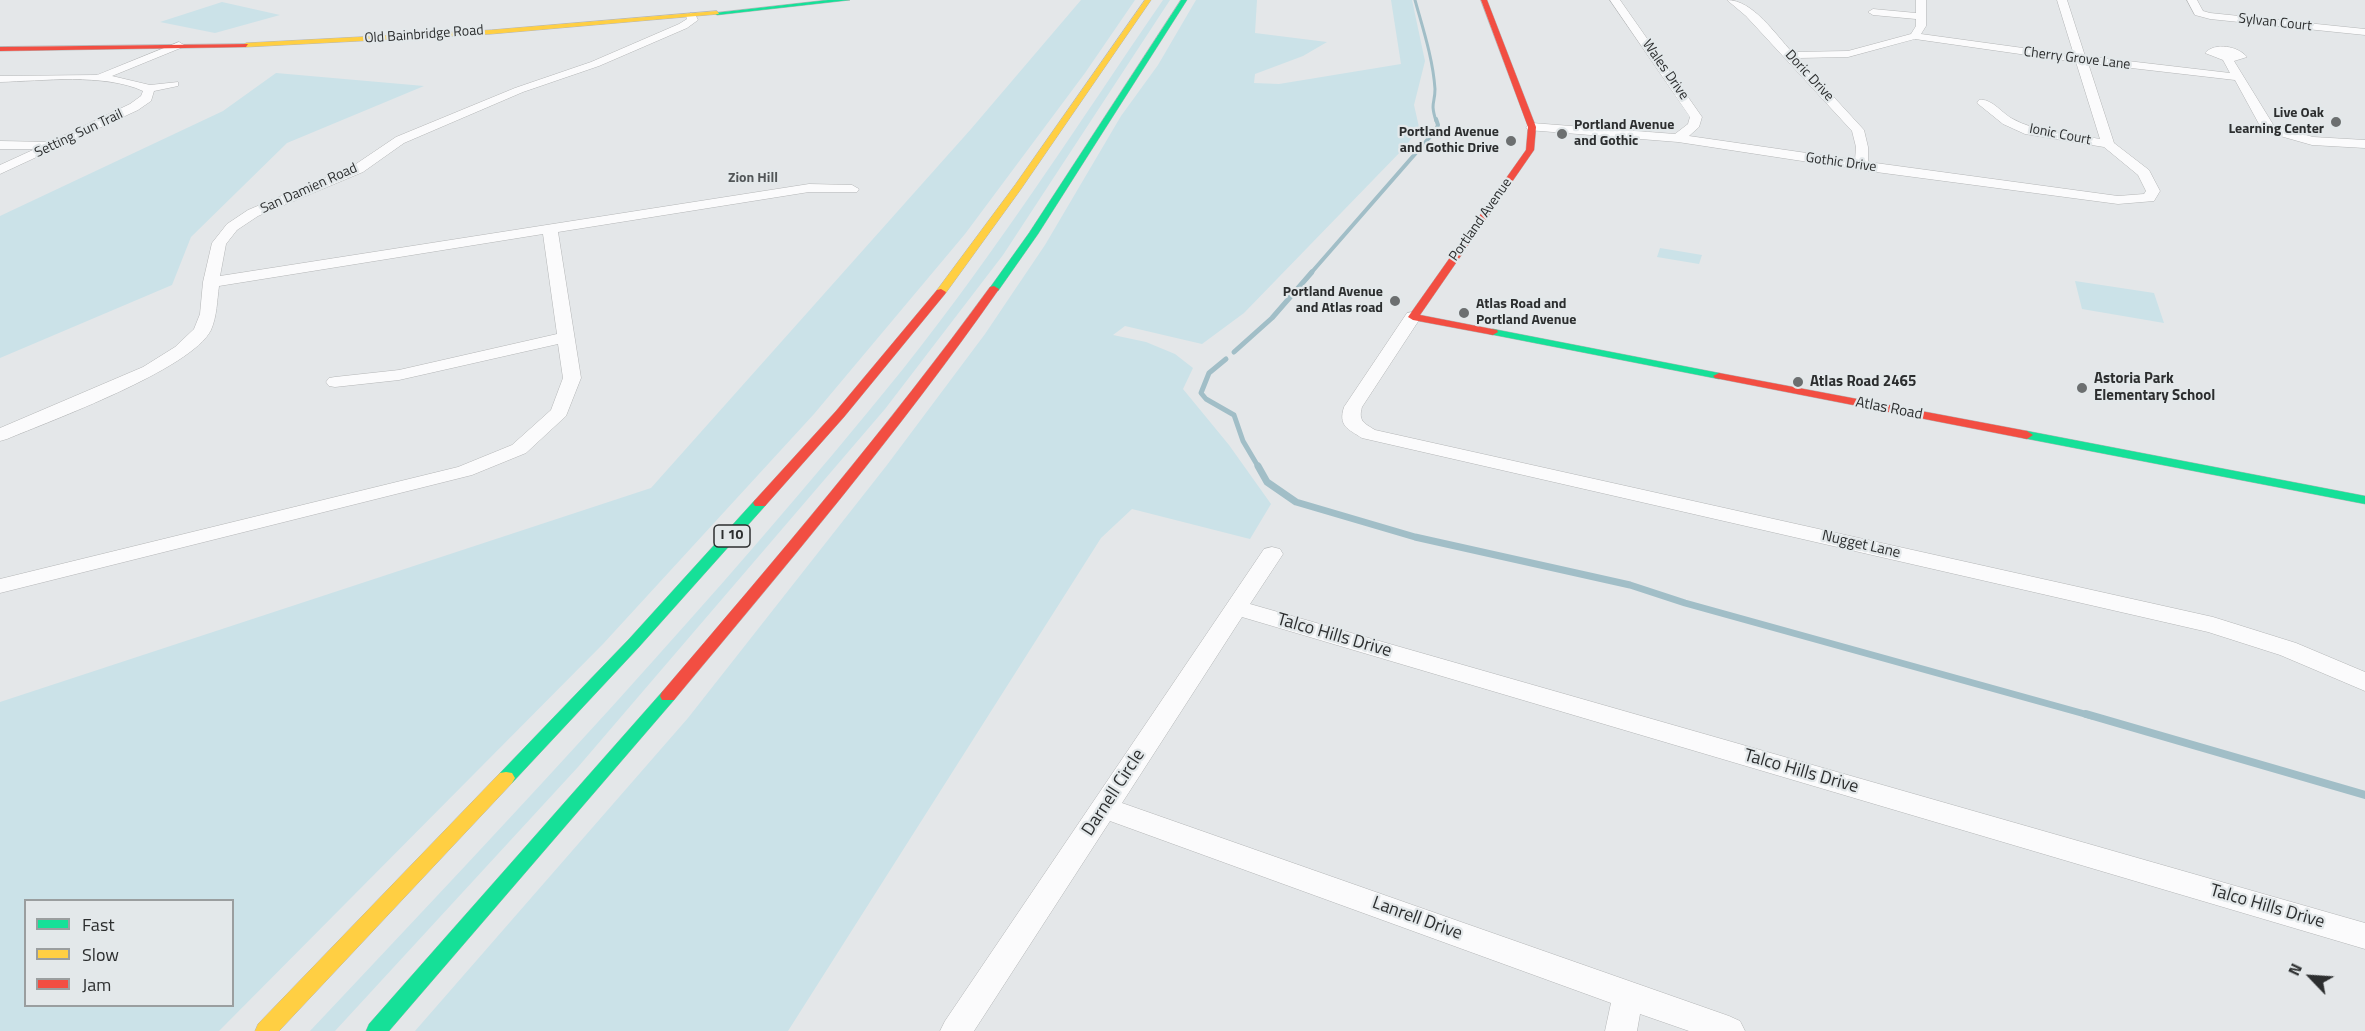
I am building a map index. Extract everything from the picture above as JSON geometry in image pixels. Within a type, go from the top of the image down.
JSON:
[{"type":"main road","name":"Old Bainbridge Road","points":[[0,49],[90,45],[305,43],[691,16],[847,0]]},
{"type":"main road","name":"I 10","points":[[265,1031],[634,643],[840,414],[945,287],[1018,187],[1148,0]]},
{"type":"main road","points":[[376,1031],[615,760],[819,516],[950,352],[1033,234],[1184,0]]},
{"type":"main road","points":[[1484,0],[1532,127]]},
{"type":"main road","name":"Portland Avenue","points":[[1413,317],[1530,150],[1532,127]]},
{"type":"main road","name":"Atlas Road","points":[[1413,317],[2365,500]]},
{"type":"street","name":"Wales Drive","points":[[1615,0],[1696,117],[1696,123],[1692,128],[1678,138]]},
{"type":"street","name":"Doric Drive","points":[[1732,0],[1750,14],[1789,54],[1858,130],[1862,147],[1862,165]]},
{"type":"street","points":[[1789,54],[1848,54],[1915,36],[1920,30],[1921,0]]},
{"type":"street","points":[[2062,0],[2108,144]]},
{"type":"street","name":"Sylvan Court","points":[[2192,0],[2199,13],[2210,16],[2365,32]]},
{"type":"street","points":[[1873,12],[1921,17]]},
{"type":"street","name":"San Damien Road","points":[[0,435],[149,371],[181,351],[202,331],[208,314],[211,282],[219,243],[232,227],[253,213],[358,169],[400,140],[519,90],[595,64],[683,26],[693,20],[691,16]]},
{"type":"street","name":"Cherry Grove Lane","points":[[1915,36],[2081,59],[2239,77]]},
{"type":"street","points":[[96,79],[179,45]]},
{"type":"street","points":[[2227,58],[2270,129],[2312,141],[2365,144]]},
{"type":"street","points":[[0,79],[127,81],[149,89],[174,84]]},
{"type":"street","name":"Setting Sun Trail","points":[[0,170],[134,107],[147,98],[149,89]]},
{"type":"street","name":"Ionic Court","points":[[1983,103],[2007,121],[2029,131],[2108,144]]},
{"type":"street","name":"Gothic Drive","points":[[1532,127],[1678,138],[2118,200],[2149,198],[2153,191],[2144,173],[2108,144]]},
{"type":"street","points":[[0,145],[55,145]]},
{"type":"street","points":[[211,282],[809,188],[852,189]]},
{"type":"street","points":[[0,586],[465,471],[519,449],[559,412],[572,378],[550,229]]},
{"type":"street","name":"Portland Avenue","points":[[1353,424],[1350,417],[1353,407],[1413,317]]},
{"type":"street","points":[[335,382],[399,375],[566,337]]},
{"type":"street","name":"Nugget Lane","points":[[1353,424],[1369,434],[1400,442],[2213,625],[2288,649],[2365,682]]},
{"type":"street","name":"Darnell Circle","points":[[956,1031],[1272,555]]},
{"type":"street","name":"Talco Hills Drive","points":[[1236,608],[2365,936]]},
{"type":"street","name":"Lanrell Drive","points":[[1104,808],[1729,1031]]},
{"type":"street","points":[[1621,1031],[1628,995]]},
{"type":"shaded area","points":[[1081,0],[1135,0],[1085,73],[965,234],[814,414],[603,644],[219,1031],[0,1031],[0,702],[651,488],[971,129]]},
{"type":"shaded area","points":[[1163,0],[1170,0],[1003,255],[885,409],[578,767],[335,1031],[310,1031],[613,706],[832,455],[903,369],[971,279]]},
{"type":"shaded area","points":[[1196,0],[1257,0],[1255,33],[1327,42],[1303,56],[1255,74],[1254,83],[1279,84],[1401,64],[1391,0],[1412,0],[1425,61],[1414,105],[1419,127],[1406,146],[1244,313],[1202,344],[1125,326],[1113,335],[1146,342],[1175,354],[1193,368],[1183,389],[1229,445],[1271,504],[1250,539],[1132,509],[1101,538],[788,1031],[415,1031],[688,718],[887,465],[985,334],[1045,245],[1121,116],[1158,65]]},
{"type":"shaded area","points":[[222,2],[280,15],[215,33],[160,22]]},
{"type":"shaded area","points":[[276,73],[424,86],[287,143],[191,237],[172,285],[0,358],[0,216],[223,111]]},
{"type":"shaded area","points":[[1660,248],[1702,255],[1699,264],[1657,257]]},
{"type":"shaded area","points":[[2075,281],[2154,293],[2164,323],[2082,309]]},
{"type":"waterway","points":[[1415,0],[1432,67],[1435,89],[1433,106],[1436,121]]},
{"type":"waterway","points":[[1311,273],[1436,130],[1438,125],[1436,119]]},
{"type":"waterway","points":[[1234,352],[1272,318],[1312,272]]},
{"type":"waterway","points":[[1226,359],[1209,373],[1201,393],[1206,399],[1234,415],[1243,441],[1259,468]]},
{"type":"waterway","points":[[1258,466],[1267,482],[1296,502],[1415,537],[1630,585],[1685,603],[2092,716]]},
{"type":"waterway","points":[[2086,714],[2365,795]]},
{"type":"traffic: fast","points":[[717,13],[847,0]]},
{"type":"traffic: fast","points":[[994,289],[1033,234],[1184,0]]},
{"type":"traffic: fast","points":[[1493,332],[1719,376]]},
{"type":"traffic: fast","points":[[2027,435],[2365,500]]},
{"type":"traffic: fast","points":[[506,778],[634,643],[760,503]]},
{"type":"traffic: fast","points":[[376,1031],[668,696]]},
{"type":"traffic: slow","points":[[941,292],[1018,187],[1148,0]]},
{"type":"traffic: slow","points":[[246,45],[491,32],[717,13]]},
{"type":"traffic: slow","points":[[265,1031],[506,778]]},
{"type":"traffic: jam","points":[[1484,0],[1532,127],[1530,150],[1413,317],[1493,332]]},
{"type":"traffic: jam","points":[[0,49],[246,45]]},
{"type":"traffic: jam","points":[[668,696],[917,394],[994,289]]},
{"type":"traffic: jam","points":[[760,503],[840,414],[941,292]]},
{"type":"traffic: jam","points":[[1719,376],[2027,435]]},
{"type":"place","name":"Live Oak Learning Center","points":[[2336,122]]},
{"type":"place","name":"Portland Avenue and Gothic","points":[[1562,134]]},
{"type":"place","name":"Portland Avenue and Gothic Drive","points":[[1511,141]]},
{"type":"place","name":"Portland Avenue and Atlas road","points":[[1395,301]]},
{"type":"place","name":"Atlas Road and Portland Avenue","points":[[1464,313]]},
{"type":"place","name":"Atlas Road 2465","points":[[1798,382]]},
{"type":"place","name":"Astoria Park Elementary School","points":[[2082,388]]},
{"type":"district","name":"Zion Hill","points":[[753,179]]}]
